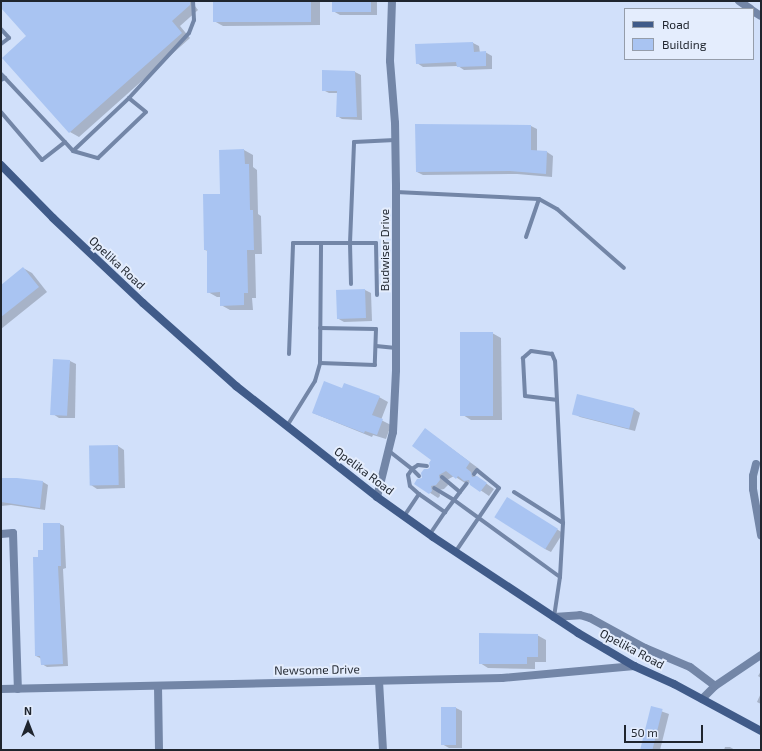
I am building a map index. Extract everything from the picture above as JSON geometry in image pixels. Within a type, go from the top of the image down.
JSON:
[{"type":"main road","name":"Opelika Road","points":[[1,164],[52,218],[142,303],[236,386],[377,497],[554,617],[634,666],[674,684],[761,731]]},
{"type":"street","name":"Budwiser Drive","points":[[377,497],[393,432],[396,348],[395,140],[390,61],[392,1]]},
{"type":"street","points":[[740,1],[749,8]]},
{"type":"street","points":[[756,464],[753,476],[761,535]]},
{"type":"street","points":[[1,534],[13,533],[18,689]]},
{"type":"street","points":[[554,617],[580,616],[590,618],[645,648],[690,667],[715,686]]},
{"type":"street","points":[[702,700],[715,686],[761,655]]},
{"type":"street","name":"Newsome Drive","points":[[1,689],[502,678],[634,666]]},
{"type":"street","points":[[379,681],[383,750]]},
{"type":"street","points":[[158,686],[159,750]]},
{"type":"lane","points":[[73,151],[129,98],[189,33],[194,20],[193,1]]},
{"type":"lane","points":[[1,29],[8,38],[1,44]]},
{"type":"lane","points":[[2,77],[73,151],[98,158],[146,112],[129,98]]},
{"type":"lane","points":[[1,112],[42,160],[65,142]]},
{"type":"lane","points":[[351,284],[350,243],[354,142],[395,140]]},
{"type":"lane","points":[[396,192],[539,199],[557,209],[624,268]]},
{"type":"lane","points":[[526,237],[539,199]]},
{"type":"lane","points":[[289,354],[293,243],[376,243],[377,295]]},
{"type":"lane","points":[[286,426],[315,381],[320,363],[321,243]]},
{"type":"lane","points":[[320,328],[376,329],[376,346],[375,365],[320,363]]},
{"type":"lane","points":[[376,346],[396,348]]},
{"type":"lane","points":[[554,617],[560,577],[563,523],[555,361],[552,354],[531,351],[523,358],[525,396],[556,400]]},
{"type":"lane","points":[[389,451],[420,476]]},
{"type":"lane","points":[[427,466],[418,465],[412,469],[408,475],[410,486],[445,512]]},
{"type":"lane","points":[[456,551],[498,488],[477,470],[474,474]]},
{"type":"lane","points":[[442,477],[460,492]]},
{"type":"lane","points":[[430,534],[467,483]]},
{"type":"lane","points":[[434,488],[454,500],[560,577]]},
{"type":"lane","points":[[514,492],[563,523]]},
{"type":"lane","points":[[404,516],[419,494]]},
{"type":"building","points":[[1,1],[190,1],[190,5],[172,21],[182,33],[69,133],[2,58],[26,36],[1,8]]},
{"type":"building","points":[[213,1],[311,1],[311,22],[213,22]]},
{"type":"building","points":[[332,1],[371,1],[371,12],[332,12]]},
{"type":"building","points":[[473,42],[474,52],[486,51],[486,66],[457,67],[456,62],[416,64],[415,44]]},
{"type":"building","points":[[322,70],[355,71],[357,117],[336,117],[337,91],[322,91]]},
{"type":"building","points":[[415,124],[531,125],[531,150],[547,151],[546,174],[510,171],[416,172]]},
{"type":"building","points":[[244,149],[245,164],[249,164],[250,210],[253,210],[254,250],[247,250],[248,293],[244,293],[244,305],[220,306],[220,292],[207,293],[207,250],[204,250],[203,194],[220,194],[219,150]]},
{"type":"building","points":[[23,267],[39,287],[1,317],[1,285]]},
{"type":"building","points":[[365,289],[366,318],[337,319],[336,290]]},
{"type":"building","points":[[460,332],[493,332],[493,416],[460,416]]},
{"type":"building","points":[[53,359],[70,360],[67,416],[50,415]]},
{"type":"building","points":[[324,381],[342,388],[344,383],[380,396],[372,415],[383,419],[377,435],[365,431],[364,433],[312,413]]},
{"type":"building","points":[[577,394],[634,408],[629,429],[572,414]]},
{"type":"building","points":[[425,428],[470,462],[466,468],[471,472],[472,477],[477,476],[487,483],[480,492],[470,485],[469,480],[464,481],[458,476],[456,479],[446,471],[439,475],[440,480],[436,485],[431,486],[432,491],[429,494],[414,484],[417,479],[422,478],[421,473],[424,469],[428,469],[430,467],[429,463],[431,460],[412,446]]},
{"type":"building","points":[[118,445],[119,485],[90,486],[89,446]]},
{"type":"building","points":[[1,478],[43,481],[40,508],[1,502]]},
{"type":"building","points":[[507,497],[558,529],[545,549],[494,517]]},
{"type":"building","points":[[43,523],[60,523],[61,566],[58,566],[63,664],[41,665],[40,656],[35,656],[33,557],[38,557],[38,550],[43,550]]},
{"type":"building","points":[[479,633],[538,634],[538,657],[527,657],[527,664],[479,664]]},
{"type":"building","points":[[651,706],[663,709],[652,750],[640,750]]},
{"type":"building","points":[[441,707],[456,707],[456,745],[441,745]]}]
